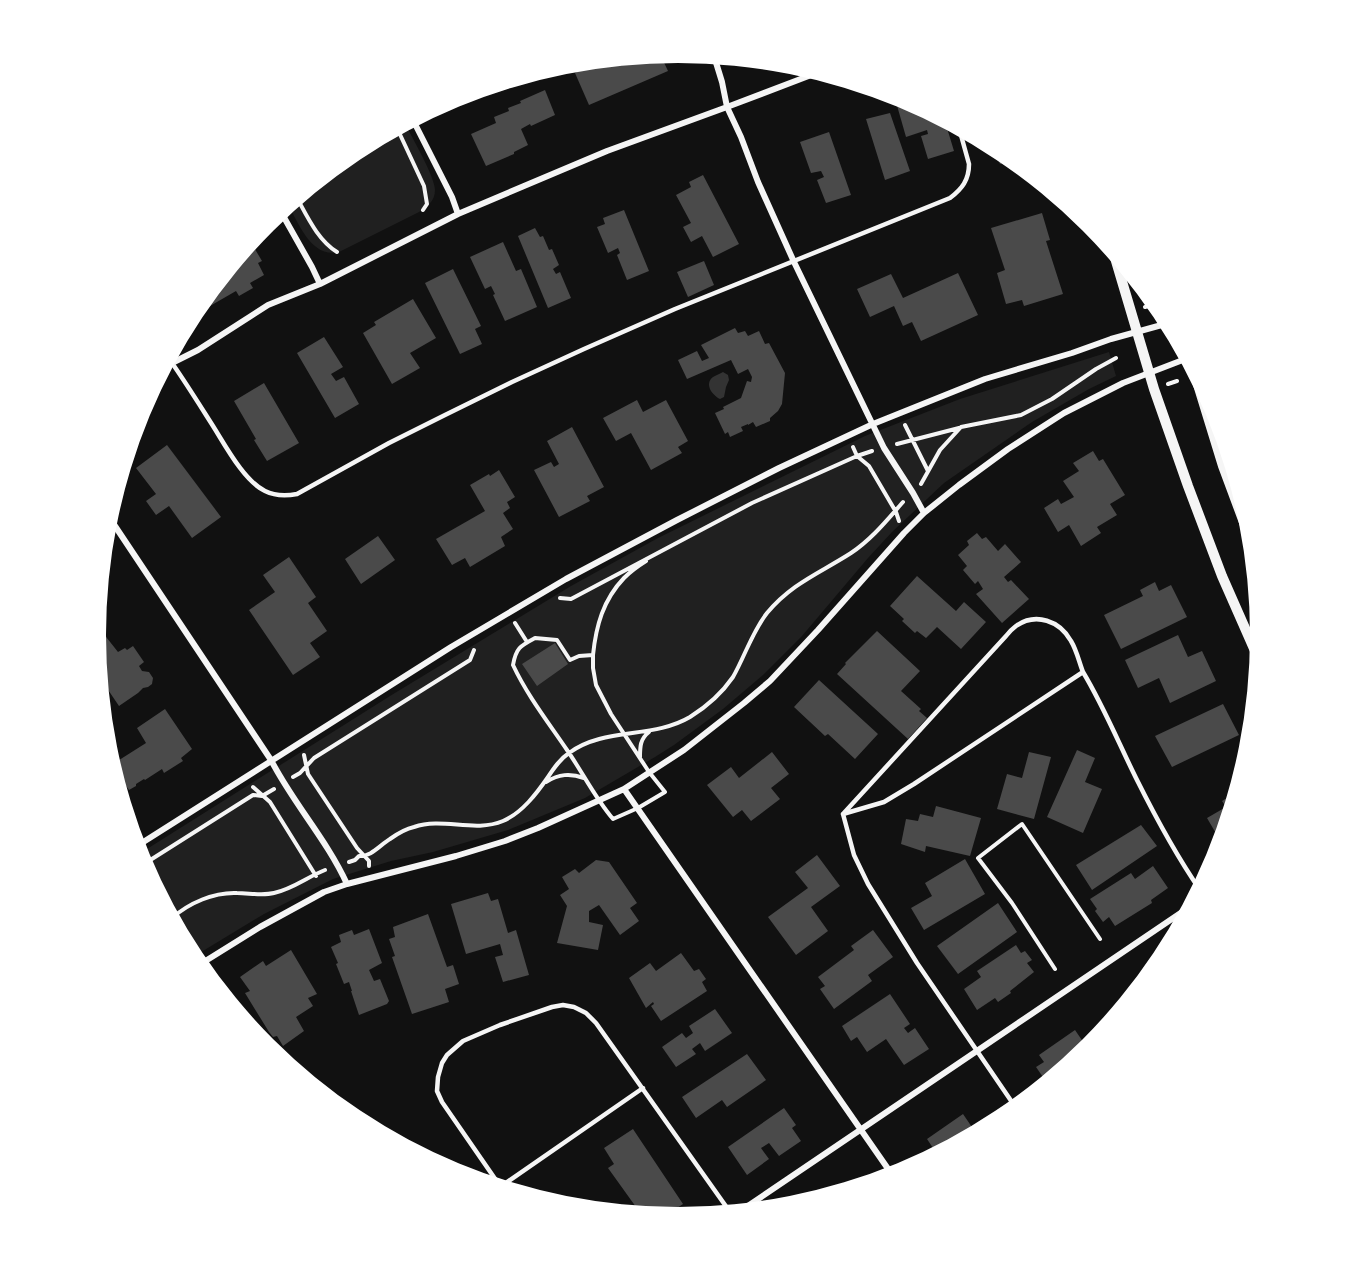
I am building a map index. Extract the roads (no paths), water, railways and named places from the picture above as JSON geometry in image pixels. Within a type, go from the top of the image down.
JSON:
[{"type":"street","points":[[716,64],[726,107],[794,262],[885,448],[924,513]]},
{"type":"street","points":[[177,361],[198,350],[268,305],[320,284],[458,214],[607,151],[805,77]]},
{"type":"street","points":[[417,127],[453,197],[458,214]]},
{"type":"street","points":[[285,220],[320,284]]},
{"type":"street","points":[[1119,270],[1149,373],[1205,533],[1250,641]]},
{"type":"street","points":[[145,841],[451,647],[566,579],[738,488],[873,424],[985,379],[1160,326]]},
{"type":"street","points":[[208,960],[260,927],[324,892],[505,841],[624,789],[693,743],[770,681],[904,533],[924,513],[959,485],[1045,424],[1087,400],[1123,382],[1180,361]]},
{"type":"street","points":[[1211,426],[1231,489]]},
{"type":"street","points":[[116,528],[339,866],[347,884]]},
{"type":"street","points":[[624,789],[887,1167]]},
{"type":"street","points":[[754,1202],[1177,916]]},
{"type":"lane","points":[[174,366],[238,465],[254,483],[273,494],[285,496],[297,494],[389,443],[512,382],[675,309],[950,198],[966,182],[969,170],[962,139]]},
{"type":"lane","points":[[843,814],[1017,625],[1032,619],[1040,619],[1062,629],[1073,644],[1083,672],[1101,702],[1154,813],[1195,882]]},
{"type":"lane","points":[[843,814],[884,802],[1083,672]]},
{"type":"lane","points":[[843,814],[854,855],[868,884],[917,963],[1011,1101]]},
{"type":"lane","points":[[492,1176],[442,1102],[437,1091],[442,1063],[447,1055],[463,1041],[500,1025],[562,1005],[574,1007],[586,1013],[596,1023],[725,1205]]},
{"type":"lane","points":[[508,1181],[643,1088]]}]
